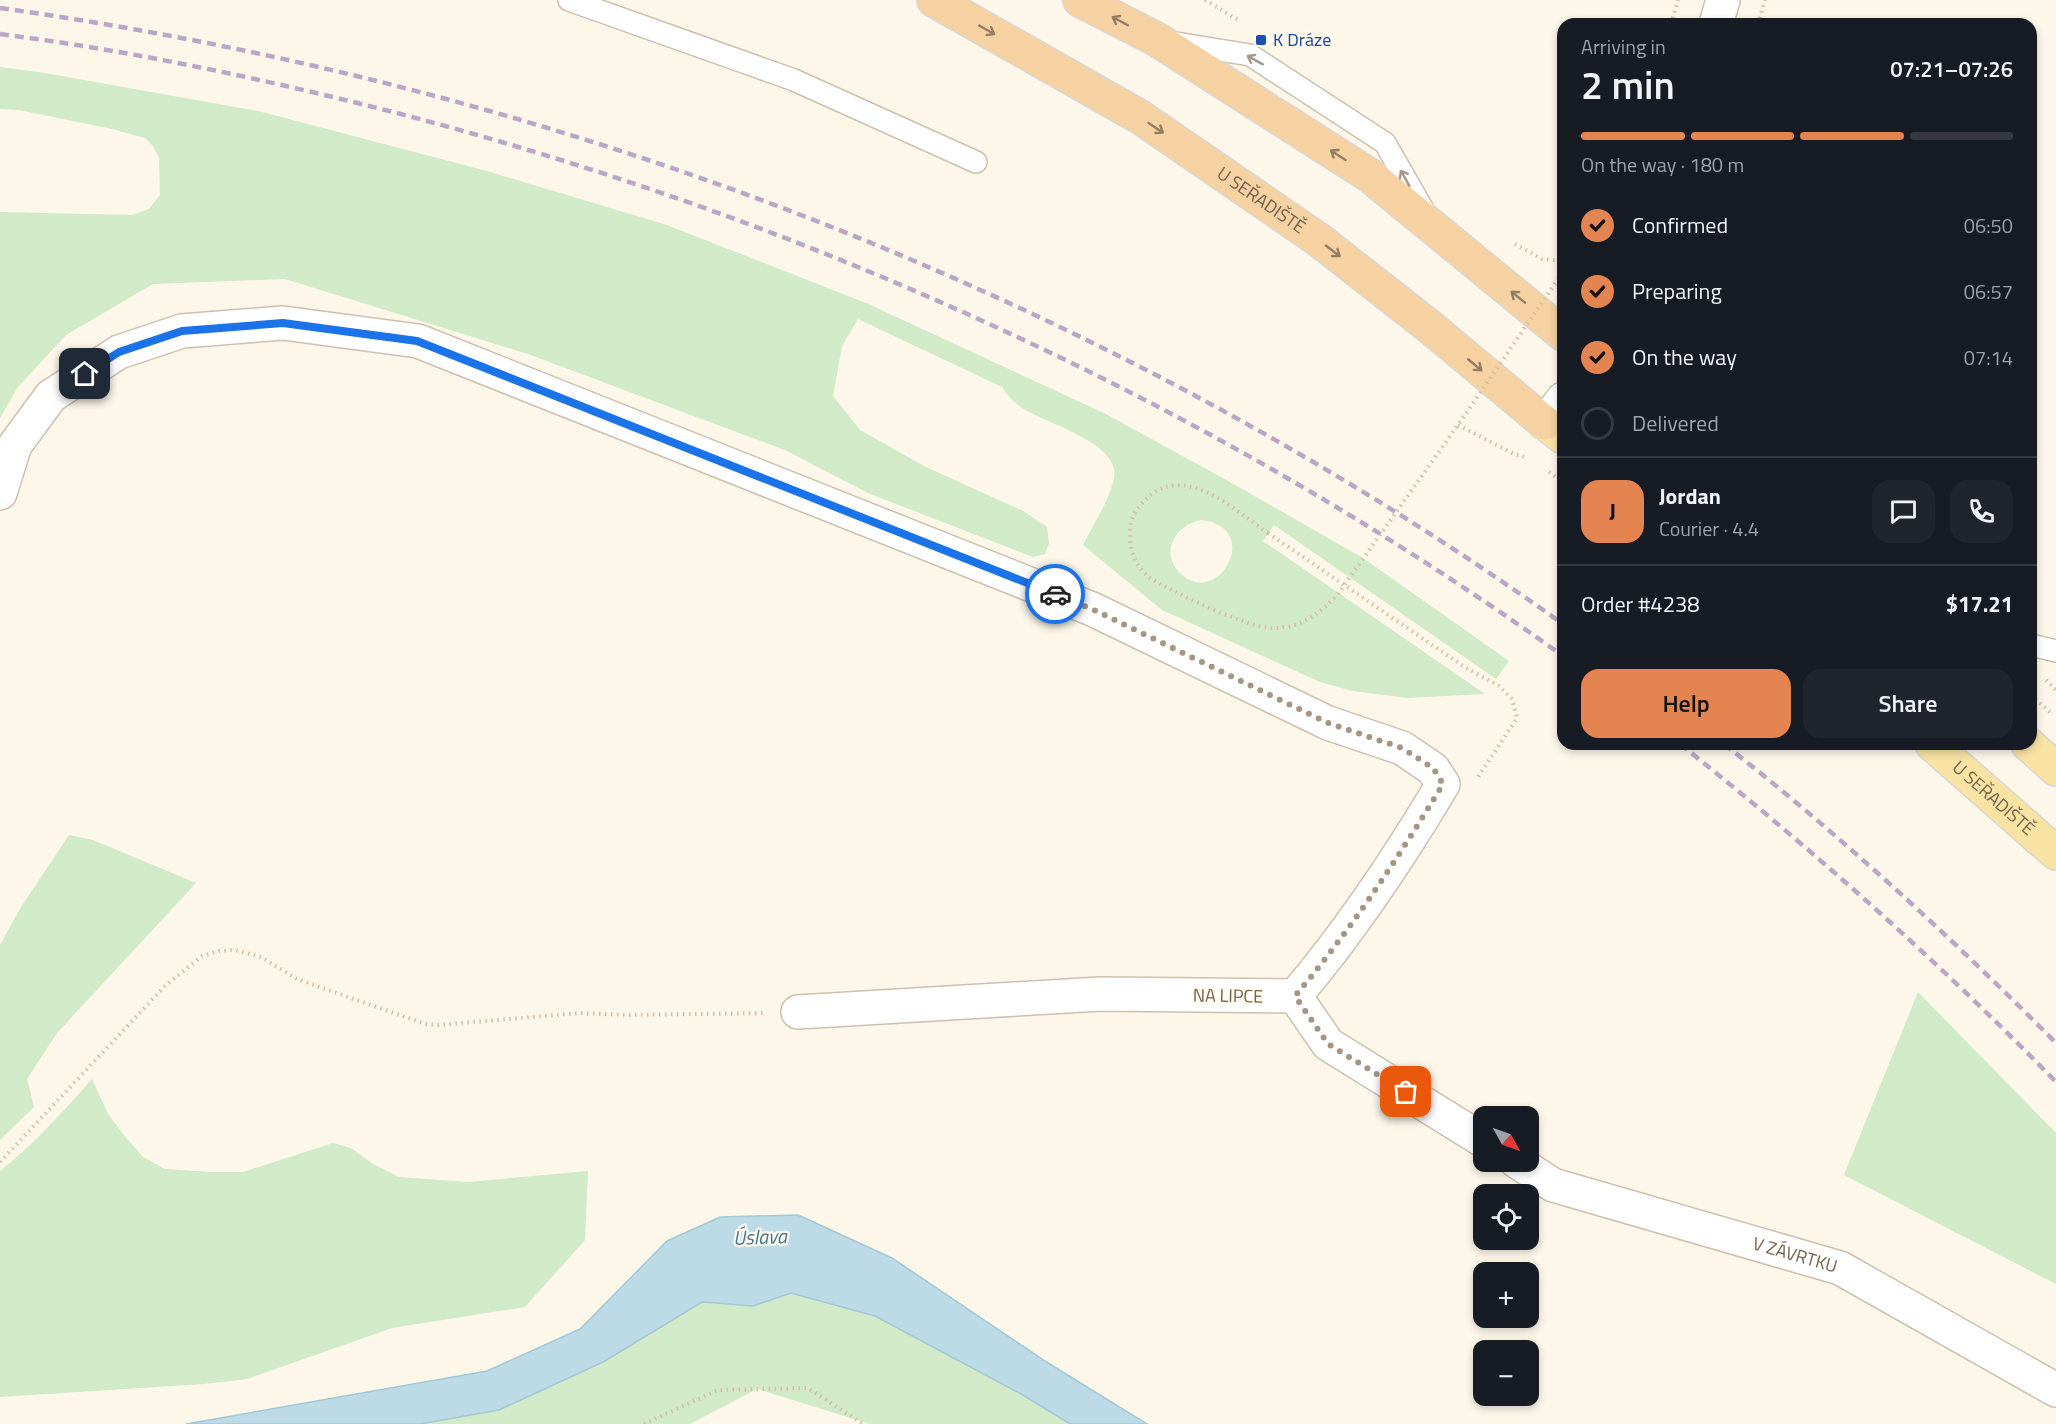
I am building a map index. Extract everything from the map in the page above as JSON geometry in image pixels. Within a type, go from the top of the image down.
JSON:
[{"type":"highway","name":"U SEŘADIŠTĚ","points":[[934,0],[1140,117],[1319,240],[1430,327],[1557,420]]},
{"type":"highway","points":[[1080,0],[1156,39],[1369,175],[1557,329]]},
{"type":"main road","name":"U SEŘADIŠTĚ","points":[[1939,750],[2056,853]]},
{"type":"main road","points":[[2035,750],[2056,769]]},
{"type":"street","points":[[1718,18],[1723,0]]},
{"type":"street","points":[[0,493],[15,446],[51,396],[119,352],[182,331],[283,323],[417,341],[1092,609],[1328,723],[1402,748],[1433,768],[1443,784],[1405,848],[1324,962],[1295,996],[1328,1044],[1473,1134]]},
{"type":"street","name":"NA LIPCE","points":[[798,1012],[1100,994],[1295,996]]},
{"type":"street","name":"V ZÁVRTKU","points":[[1533,1172],[1553,1185],[1840,1268],[2056,1390]]},
{"type":"lane","points":[[569,0],[794,80],[976,162]]},
{"type":"lane","points":[[2037,646],[2056,651]]},
{"type":"path","points":[[1205,0],[1224,10]]},
{"type":"path","points":[[1673,18],[1678,0]]},
{"type":"path","points":[[1760,18],[1765,0]]},
{"type":"path","points":[[1443,784],[1464,799],[1512,729],[1517,718],[1516,708],[1512,699],[1499,686],[1463,666],[1388,616],[1361,597],[1352,591],[1342,584],[1296,552],[1278,539],[1199,488],[1177,485],[1161,489],[1147,498],[1136,510],[1132,520],[1130,544],[1136,561],[1146,575],[1155,581],[1246,623],[1270,628],[1295,625],[1319,614],[1338,594],[1344,585],[1351,576],[1557,281]]},
{"type":"path","points":[[1458,425],[1529,459]]},
{"type":"path","points":[[1546,470],[1557,478]]},
{"type":"path","points":[[2037,700],[2056,717]]},
{"type":"path","points":[[0,1162],[165,986],[202,956],[219,951],[235,950],[261,957],[297,979],[425,1024],[438,1025],[580,1013],[627,1015],[798,1012]]},
{"type":"path","points":[[644,1424],[718,1390],[808,1388],[863,1424]]},
{"type":"green space","points":[[0,67],[45,73],[258,111],[487,171],[667,225],[866,303],[1106,414],[1363,558],[1509,661],[1496,679],[1274,525],[1263,541],[1485,694],[1407,698],[1353,691],[1320,682],[1162,610],[1083,545],[1104,507],[1113,483],[1114,468],[1107,456],[1079,435],[1028,411],[1013,400],[1002,387],[858,319],[842,346],[833,396],[860,430],[926,467],[1023,511],[1047,527],[1049,543],[1045,554],[1033,557],[868,493],[785,450],[528,354],[285,279],[153,284],[66,335],[18,387],[0,418],[0,212],[132,215],[149,209],[160,195],[159,158],[153,146],[145,138],[19,110],[0,109]],"holes":[[[1201,520],[1220,526],[1230,537],[1232,550],[1228,564],[1220,575],[1207,582],[1193,582],[1179,572],[1173,564],[1171,547],[1174,540],[1185,527]]]},
{"type":"green space","points":[[69,835],[93,840],[196,883],[57,1033],[27,1079],[34,1107],[0,1140],[0,945],[21,907]]},
{"type":"green space","points":[[1918,992],[2056,1133],[2056,1284],[1844,1175]]},
{"type":"green space","points":[[92,1079],[108,1114],[127,1139],[143,1157],[165,1169],[243,1172],[333,1143],[351,1148],[373,1164],[399,1177],[468,1182],[588,1171],[585,1240],[525,1307],[392,1328],[247,1379],[204,1384],[0,1397],[0,1171],[36,1139]]},
{"type":"green space","points":[[791,1293],[875,1316],[1023,1395],[1070,1424],[870,1424],[757,1389],[690,1424],[420,1424],[499,1410],[603,1362],[702,1302],[753,1306]]},
{"type":"water","name":"Úslava","points":[[798,1215],[892,1258],[1045,1361],[1147,1424],[1070,1424],[1023,1395],[875,1316],[791,1293],[753,1306],[702,1302],[603,1362],[499,1410],[420,1424],[186,1424],[487,1371],[580,1329],[667,1241],[720,1217]]},
{"type":"railway","points":[[0,8],[209,43],[416,91],[619,150],[819,222],[1014,305],[1203,400],[1386,506],[1557,620]]},
{"type":"railway","points":[[0,34],[198,67],[393,112],[549,156],[703,208],[855,266],[1003,330],[1149,402],[1291,480],[1429,565],[1557,652]]},
{"type":"railway","points":[[1687,750],[1778,824],[1873,907],[1966,993],[2056,1082]]},
{"type":"railway","points":[[1732,750],[1894,888],[2056,1043]]},
{"type":"way so far","points":[[1055,594],[1092,609],[1328,723],[1402,748],[1433,768],[1443,784],[1405,848],[1324,962],[1295,996],[1328,1044],[1406,1092]]},
{"type":"place","name":"K Dráze","points":[[1261,40]]},
{"type":"route","points":[[85,374],[119,352],[182,331],[283,323],[417,341],[1055,594]]}]
